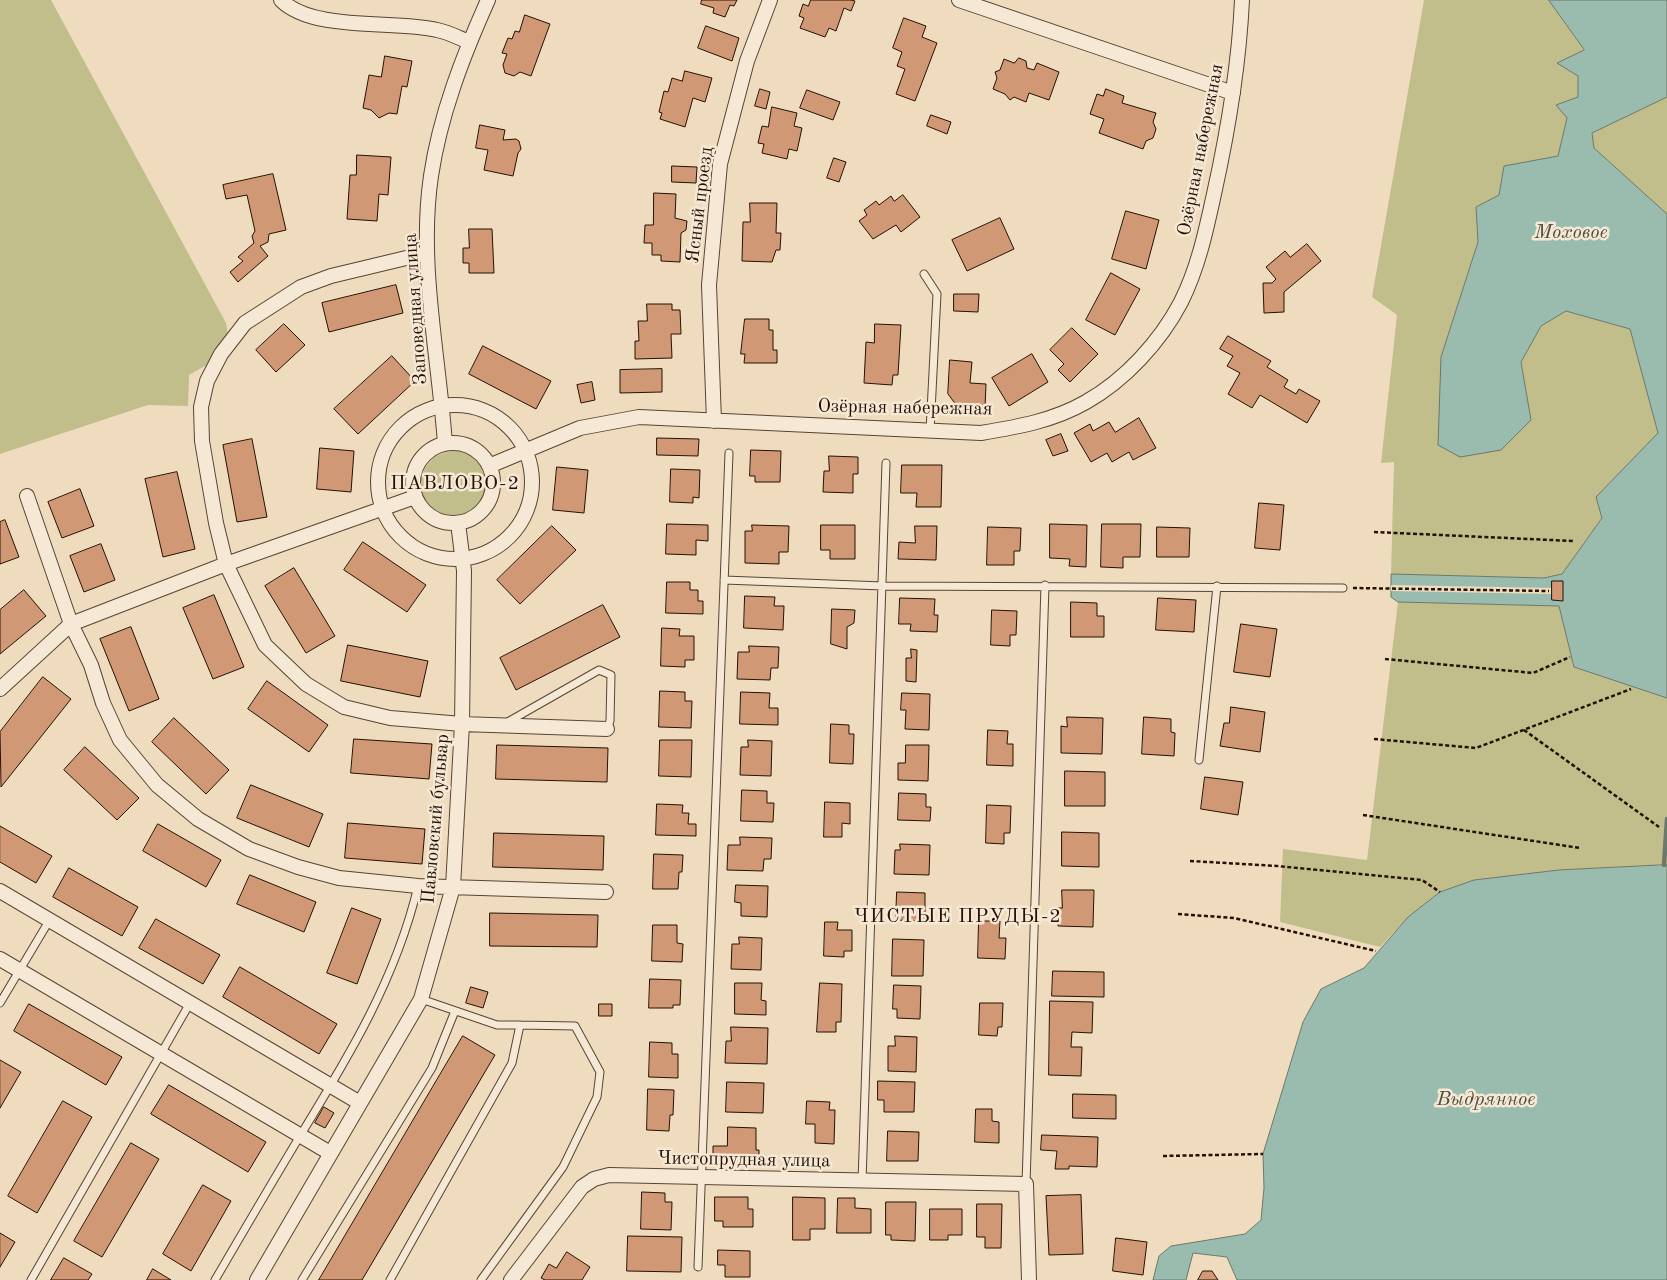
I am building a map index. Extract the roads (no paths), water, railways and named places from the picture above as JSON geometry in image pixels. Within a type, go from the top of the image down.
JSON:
[{"type":"street","points":[[281,0],[302,13],[323,19],[437,30],[469,42]]},
{"type":"street","name":"Заповедная улица","points":[[445,444],[427,253],[431,177],[444,115],[469,42],[488,0]]},
{"type":"street","name":"Ясный проезд","points":[[714,420],[709,285],[720,164],[747,61],[770,0]]},
{"type":"street","points":[[959,0],[1233,93]]},
{"type":"street","name":"Озёрная набережная","points":[[489,466],[580,428],[639,418],[981,433],[1033,424],[1085,403],[1124,374],[1157,339],[1181,302],[1203,245],[1222,161],[1233,93],[1242,0]]},
{"type":"street","points":[[427,253],[331,276],[301,287],[245,323],[221,354],[207,380],[201,407],[202,441],[216,523],[226,564],[265,645],[306,684],[344,708],[390,718],[462,724],[607,728]]},
{"type":"street","points":[[442,405],[468,405],[492,413],[512,428],[526,449],[532,472],[532,489],[523,519],[508,538],[488,552],[464,558],[444,558],[425,552],[407,542],[393,528],[383,508],[378,483],[382,456],[396,432],[417,414],[442,405]]},
{"type":"street","points":[[445,444],[471,447],[481,455],[489,466],[493,480],[491,495],[484,508],[472,518],[458,523],[445,522],[432,517],[422,509],[415,497],[413,484],[415,470],[422,458],[432,449],[445,444]]},
{"type":"street","points":[[27,496],[71,624],[120,740],[158,785],[198,819],[249,849],[298,867],[339,878],[418,886],[606,892]]},
{"type":"street","points":[[0,689],[71,624],[226,564],[415,497]]},
{"type":"street","name":"Павловский бульвар","points":[[261,1277],[330,1153],[421,999],[453,887],[462,724],[464,558],[458,523]]},
{"type":"street","points":[[0,891],[360,1103]]},
{"type":"street","points":[[0,959],[330,1153]]},
{"type":"street","name":"Чистопрудная улица","points":[[511,1280],[582,1187],[594,1179],[610,1175],[700,1179],[1026,1184]]},
{"type":"street","points":[[1026,1184],[1029,1280]]},
{"type":"lane","points":[[924,274],[937,294],[930,431]]},
{"type":"lane","points":[[698,1267],[729,453]]},
{"type":"lane","points":[[862,1181],[886,463]]},
{"type":"lane","points":[[724,580],[883,586],[1045,585],[1343,588]]},
{"type":"lane","points":[[1026,1184],[1045,585]]},
{"type":"lane","points":[[1199,760],[1217,586]]},
{"type":"lane","points":[[501,725],[599,670],[612,675],[610,721],[607,728]]},
{"type":"lane","points":[[215,1280],[331,1086],[390,975],[410,922],[418,886]]},
{"type":"lane","points":[[0,1003],[49,921]]},
{"type":"lane","points":[[421,999],[497,1025],[575,1026],[600,1072],[597,1097],[563,1167],[480,1280]]},
{"type":"lane","points":[[32,1280],[190,1004]]},
{"type":"lane","points":[[302,1280],[432,1068],[455,1011]]},
{"type":"lane","points":[[390,1280],[512,1063],[520,1026]]},
{"type":"water","name":"Моховое","points":[[1549,0],[1667,0],[1667,97],[1592,133],[1594,148],[1667,214],[1667,698],[1574,667],[1559,606],[1398,602],[1391,597],[1391,574],[1544,578],[1562,574],[1602,518],[1596,497],[1658,433],[1630,329],[1566,311],[1541,326],[1521,362],[1531,420],[1501,450],[1460,457],[1438,445],[1441,357],[1478,242],[1476,207],[1499,195],[1504,166],[1558,156],[1567,118],[1556,105],[1578,97],[1578,76],[1557,63],[1584,50]]},
{"type":"water","name":"Выдрянное","points":[[1667,865],[1667,1280],[1237,1280],[1227,1257],[1193,1253],[1186,1280],[1153,1280],[1159,1256],[1171,1246],[1245,1234],[1261,1220],[1264,1188],[1263,1154],[1303,1022],[1321,989],[1364,968],[1408,917],[1440,892],[1474,880],[1559,870]]},
{"type":"waterway","points":[[1664,865],[1667,819]]},
{"type":"district","name":"ПАВЛОВО-2","points":[[455,484]]},
{"type":"district","name":"ЧИСТЫЕ ПРУДЫ-2","points":[[958,917]]}]
